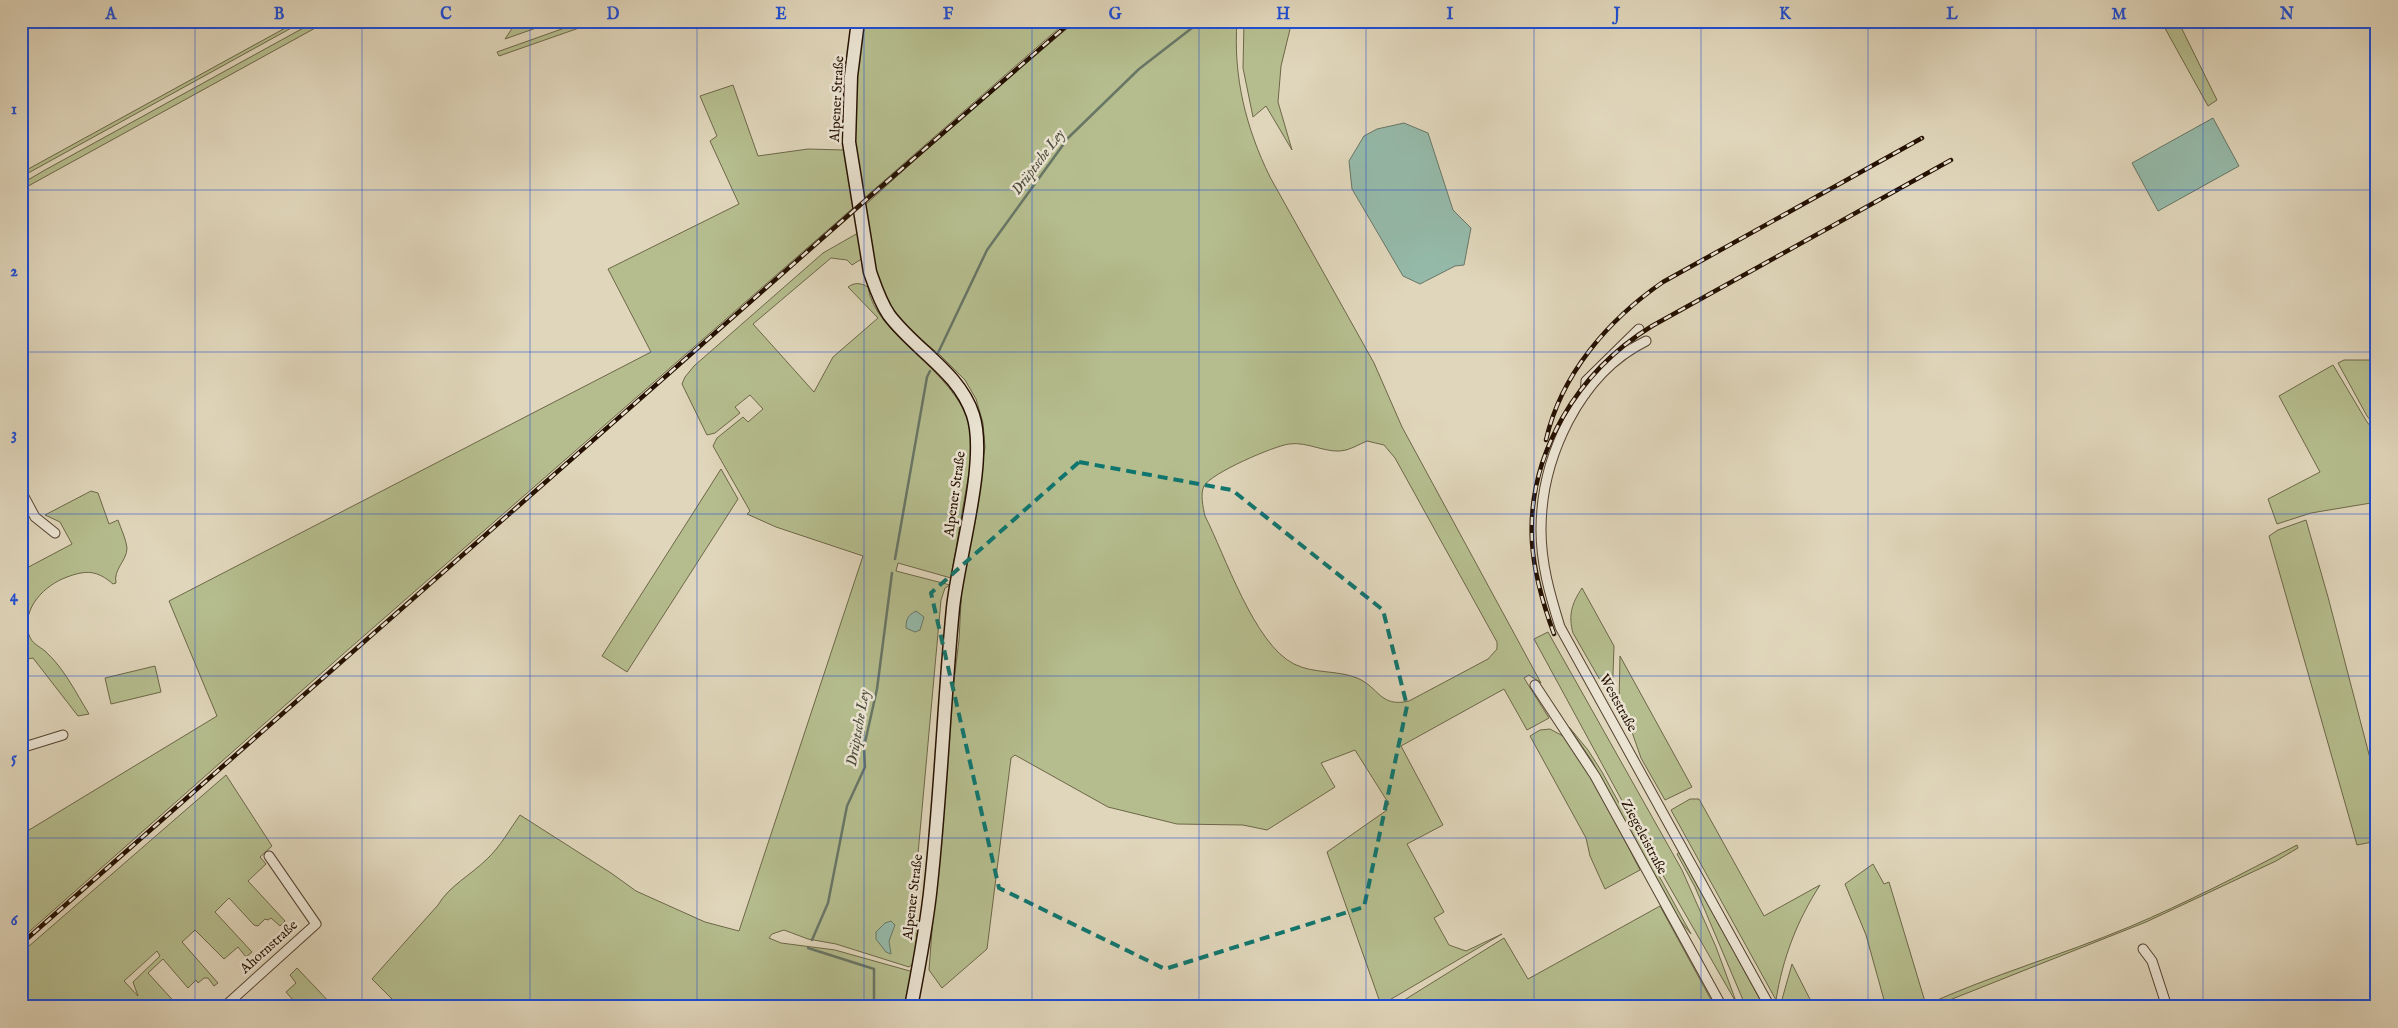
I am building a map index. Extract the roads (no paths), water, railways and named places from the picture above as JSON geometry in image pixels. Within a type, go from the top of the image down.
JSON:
[{"type":"street","name":"Alpener Straße","points":[[858,21],[851,76],[848,142],[870,272],[889,314],[948,373],[959,388],[974,416],[978,443],[974,480],[953,608],[931,885],[911,1007]]},
{"type":"street","name":"Weststraße","points":[[1585,394],[1586,381],[1639,329]]},
{"type":"street","name":"Weststraße","points":[[1646,341],[1627,350],[1608,367],[1585,394],[1569,422],[1555,454],[1545,488],[1541,529],[1547,588],[1560,627],[1770,1007]]},
{"type":"street","points":[[21,490],[35,517],[55,533]]},
{"type":"street","name":"Ziegeleistraße","points":[[1535,686],[1595,776],[1722,1007]]},
{"type":"street","points":[[21,748],[62,735]]},
{"type":"street","name":"Ahornstraße","points":[[224,1007],[316,924],[269,856]]},
{"type":"street","points":[[2143,949],[2152,960],[2167,1007]]},
{"type":"waterway","name":"Drüptsche Ley","points":[[938,353],[987,250],[1068,138],[1139,69],[1201,21]]},
{"type":"waterway","name":"Drüptsche Ley","points":[[895,559],[927,377],[930,371]]},
{"type":"waterway","name":"Drüptsche Ley","points":[[812,940],[828,903],[847,806],[865,767],[864,747],[877,689],[892,573]]},
{"type":"waterway","name":"Drüptsche Ley","points":[[808,948],[874,969],[874,1007]]},
{"type":"railway","points":[[21,944],[859,206],[1072,21]]},
{"type":"railway","points":[[1546,440],[1553,416],[1575,371],[1606,331],[1643,297],[1663,282],[1922,138]]},
{"type":"railway","points":[[1554,634],[1535,566],[1532,542],[1533,509],[1538,477],[1548,447],[1562,418],[1580,391],[1601,366],[1625,345],[1652,326],[1951,160]]}]
